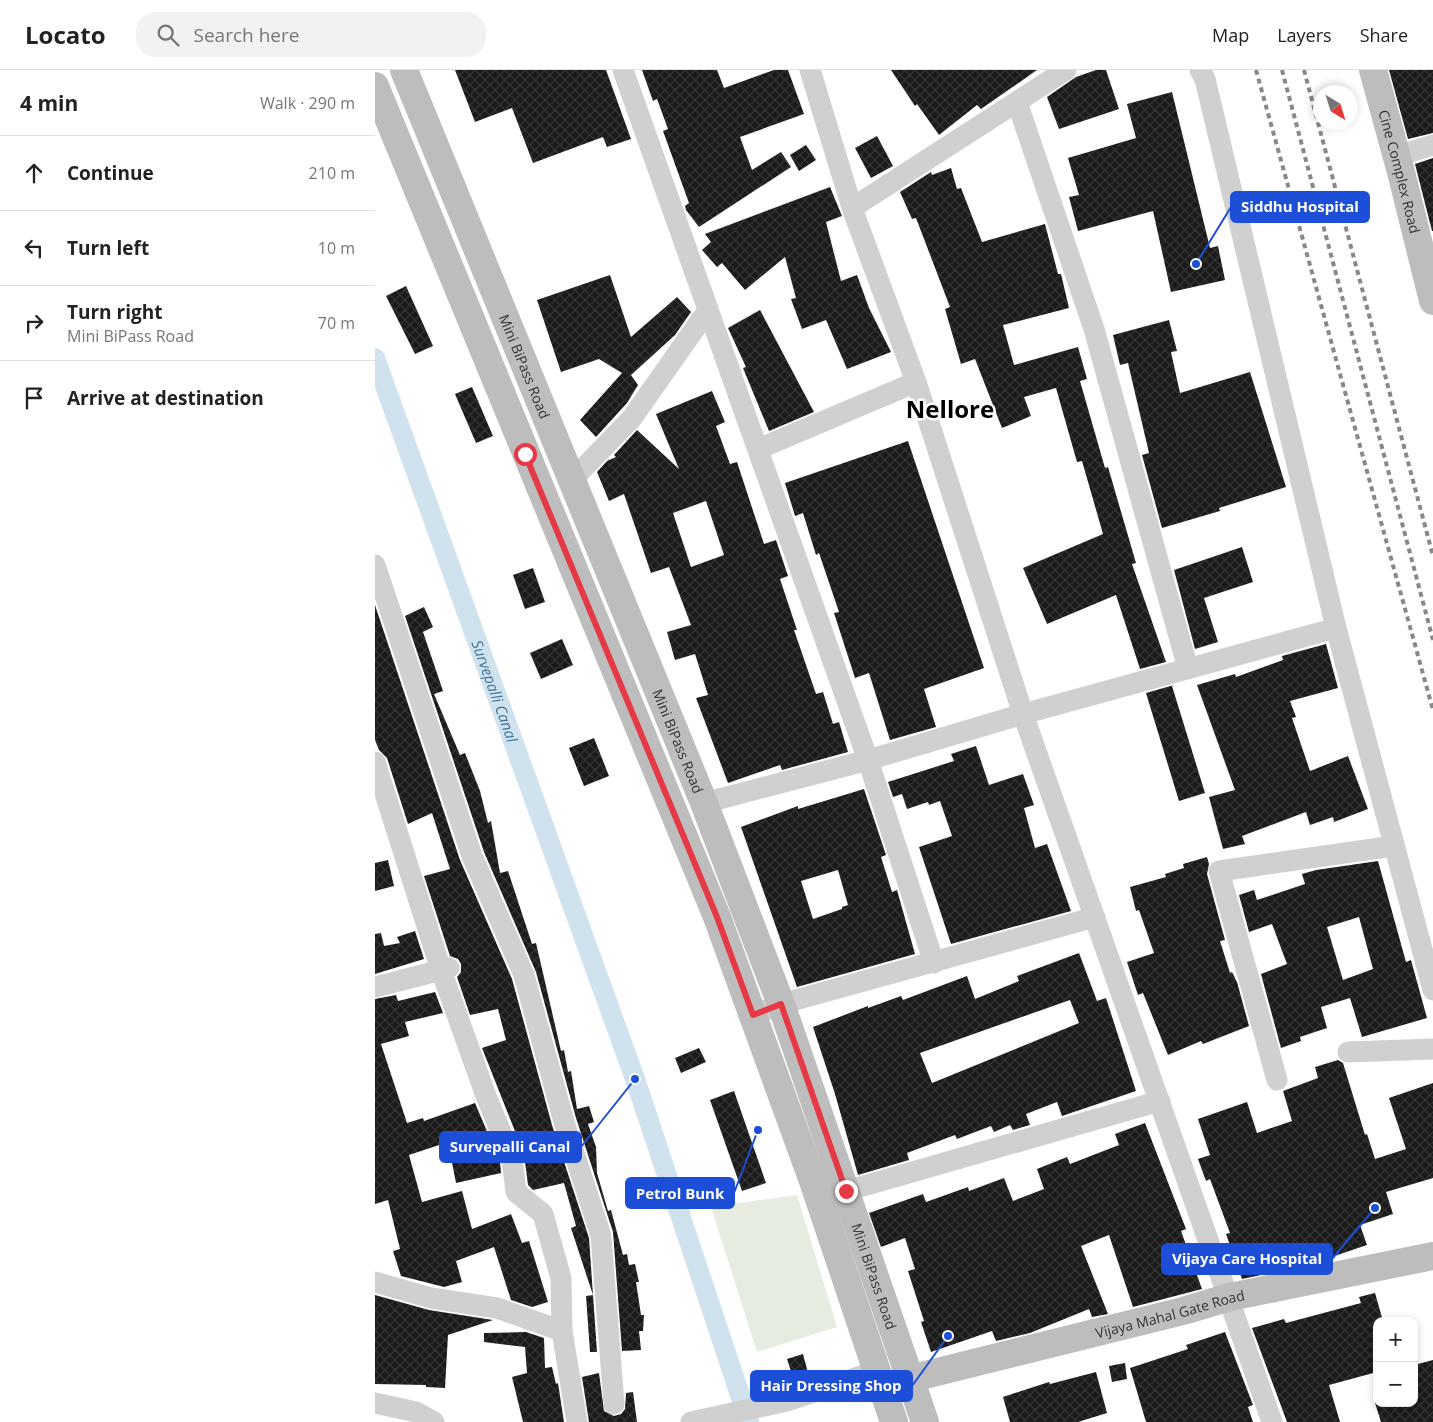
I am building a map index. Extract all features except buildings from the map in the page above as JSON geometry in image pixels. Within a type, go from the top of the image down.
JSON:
[{"type":"main road","name":"Mini BiPass Road","points":[[404,70],[704,803],[781,1004],[925,1422]]},
{"type":"main road","name":"Cine Complex Road","points":[[1373,70],[1397,156],[1433,301]]},
{"type":"main road","points":[[375,86],[713,908],[814,1184],[894,1422]]},
{"type":"main road","name":"Vijaya Mahal Gate Road","points":[[909,1379],[1183,1311],[1230,1297],[1433,1256]]},
{"type":"street","points":[[623,70],[868,760],[934,963]]},
{"type":"street","points":[[809,70],[852,208],[916,382],[1023,714],[1230,1297],[1272,1422]]},
{"type":"street","points":[[852,208],[1066,70]]},
{"type":"street","points":[[1200,70],[1205,80],[1336,628],[1433,990]]},
{"type":"street","points":[[1017,102],[1094,329],[1188,669]]},
{"type":"street","points":[[1397,156],[1433,145]]},
{"type":"street","points":[[571,481],[632,418],[708,310]]},
{"type":"street","points":[[758,449],[916,382]]},
{"type":"street","points":[[375,565],[473,856],[524,975],[563,1122],[601,1236],[614,1404]]},
{"type":"street","points":[[704,803],[868,760],[1023,714],[1336,628]]},
{"type":"street","points":[[375,762],[486,1096],[512,1159],[516,1192],[543,1214],[561,1278],[562,1331],[577,1422]]},
{"type":"street","points":[[1277,1080],[1219,872],[1394,846]]},
{"type":"street","points":[[753,1015],[781,1004],[1095,917]]},
{"type":"street","points":[[375,987],[445,969]]},
{"type":"street","points":[[1348,1052],[1433,1049]]},
{"type":"street","points":[[846,1191],[1160,1101]]},
{"type":"street","points":[[375,1263],[378,1283],[431,1298],[497,1308],[562,1331]]},
{"type":"street","points":[[691,1422],[787,1401],[876,1371]]},
{"type":"street","points":[[375,1403],[416,1412],[433,1422]]},
{"type":"shaded area","points":[[797,1195],[837,1327],[757,1352],[711,1207]]},
{"type":"waterway","name":"Survepalli Canal","points":[[375,358],[635,1079],[749,1422]]},
{"type":"railway","points":[[1256,70],[1433,710]]},
{"type":"railway","points":[[1282,70],[1433,640]]},
{"type":"railway","points":[[1304,70],[1433,556]]},
{"type":"place","name":"Siddhu Hospital","points":[[1196,264]]},
{"type":"place","name":"Survepalli Canal","points":[[635,1079]]},
{"type":"place","name":"Petrol Bunk","points":[[758,1130]]},
{"type":"place","name":"Vijaya Care Hospital","points":[[1375,1208]]},
{"type":"place","name":"Hair Dressing Shop","points":[[948,1336]]},
{"type":"district","name":"Nellore","points":[[950,408]]},
{"type":"route","points":[[525,454],[631,705],[717,917],[753,1015],[781,1004],[846,1191]]}]
